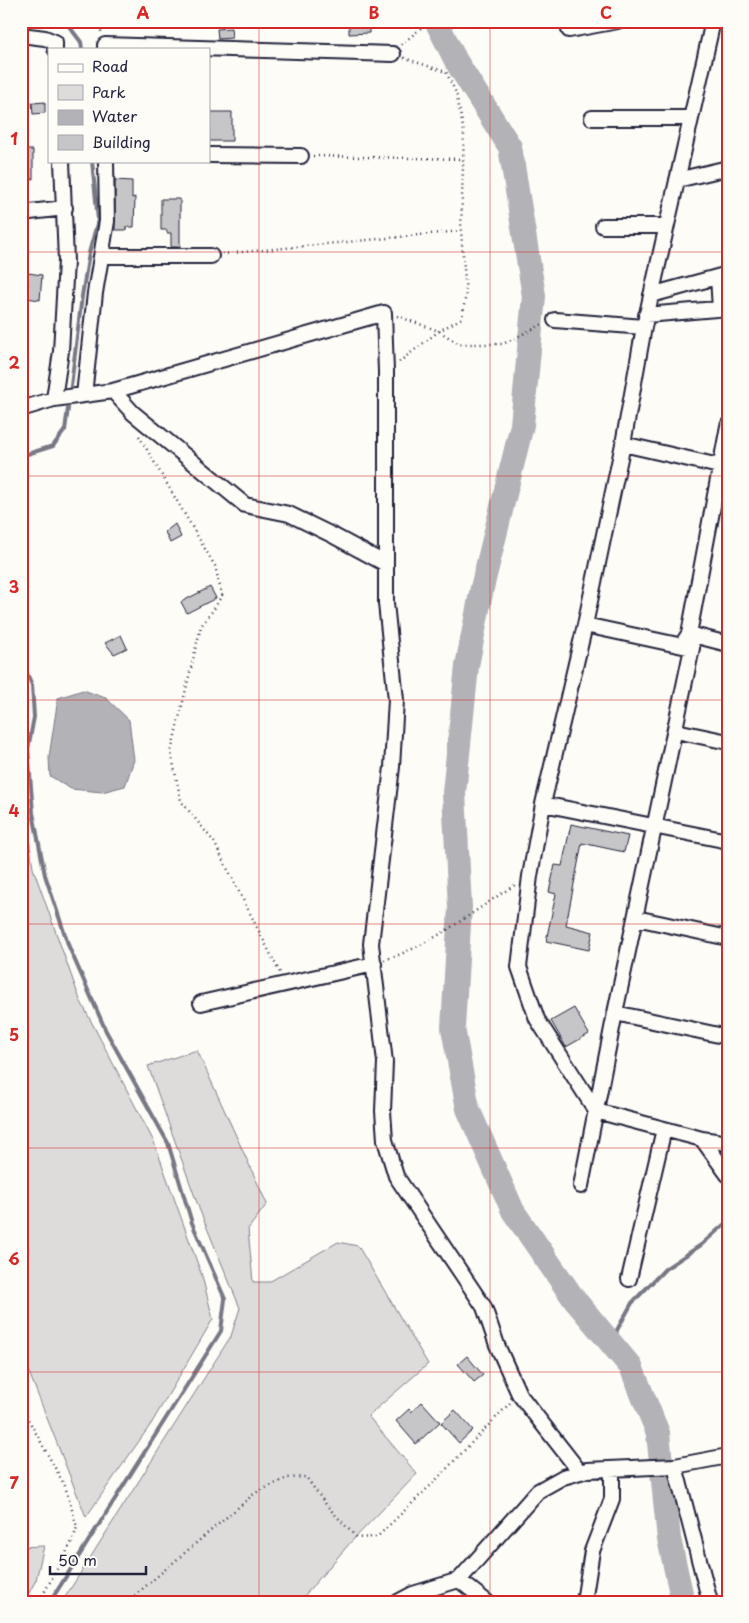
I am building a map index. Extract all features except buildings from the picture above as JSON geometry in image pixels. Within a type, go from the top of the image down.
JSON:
[{"type":"street","points":[[570,30],[618,21]]},
{"type":"street","points":[[713,21],[645,321],[623,444],[585,625],[543,804],[530,876],[519,967],[537,1019],[596,1111],[728,1144]]},
{"type":"street","points":[[21,35],[50,40],[55,42],[55,48]]},
{"type":"street","points":[[105,48],[105,45],[201,48]]},
{"type":"street","points":[[210,48],[393,54]]},
{"type":"street","points":[[592,118],[691,118]]},
{"type":"street","points":[[210,155],[301,156]]},
{"type":"street","points":[[57,399],[62,351],[66,261],[62,162]]},
{"type":"street","points":[[80,396],[107,222],[106,162]]},
{"type":"street","points":[[677,180],[728,168]]},
{"type":"street","points":[[21,213],[65,208]]},
{"type":"street","points":[[603,226],[666,226]]},
{"type":"street","points":[[101,256],[211,256]]},
{"type":"street","points":[[555,320],[645,321],[724,309],[723,275],[651,295]]},
{"type":"street","points":[[21,409],[57,399],[113,391],[384,313],[386,372],[386,603],[396,700],[392,767],[371,944],[385,1062],[383,1111],[385,1140],[396,1176],[484,1307],[497,1345],[519,1394],[580,1472]]},
{"type":"street","points":[[113,391],[133,414],[245,505],[288,514],[386,564]]},
{"type":"street","points":[[581,1186],[615,1013],[676,731],[688,642],[724,467],[728,426]]},
{"type":"street","points":[[623,444],[724,467]]},
{"type":"street","points":[[585,625],[688,642],[728,644]]},
{"type":"street","points":[[676,731],[728,742]]},
{"type":"street","points":[[543,804],[728,842]]},
{"type":"street","points":[[636,918],[728,938]]},
{"type":"street","points":[[201,1003],[374,964]]},
{"type":"street","points":[[615,1013],[728,1037]]},
{"type":"street","points":[[629,1279],[664,1129]]},
{"type":"street","points":[[702,1139],[728,1175]]},
{"type":"street","points":[[398,1602],[413,1594],[460,1580],[538,1491],[563,1477],[587,1470],[676,1466],[728,1456]]},
{"type":"street","points":[[676,1466],[710,1602]]},
{"type":"street","points":[[584,1602],[592,1551],[612,1499],[612,1470]]},
{"type":"street","points":[[460,1580],[487,1602]]},
{"type":"path","points":[[386,372],[438,331],[462,318],[466,293],[460,231],[464,132],[456,92],[446,72],[393,54],[428,21]]},
{"type":"path","points":[[301,156],[462,159]]},
{"type":"path","points":[[211,256],[460,231]]},
{"type":"path","points":[[384,313],[411,320],[438,331],[459,344],[503,344],[531,329],[555,320]]},
{"type":"path","points":[[136,432],[215,566],[222,595],[201,626],[171,752],[181,801],[214,842],[285,984]]},
{"type":"path","points":[[374,964],[408,953],[445,933],[530,876]]},
{"type":"path","points":[[127,1602],[255,1493],[287,1478],[306,1477],[327,1506],[357,1538],[377,1536],[431,1485],[519,1394]]},
{"type":"path","points":[[21,1401],[27,1417],[65,1486],[77,1527],[73,1540],[39,1602]]},
{"type":"green space","points":[[21,776],[33,868],[80,1000],[154,1142],[202,1276],[213,1319],[151,1424],[86,1517],[21,1352]]},
{"type":"green space","points":[[197,1050],[267,1204],[248,1229],[253,1282],[269,1282],[338,1242],[358,1246],[428,1364],[368,1416],[417,1474],[350,1543],[299,1602],[62,1602],[231,1336],[240,1308],[200,1211],[148,1066]]},
{"type":"green space","points":[[44,1546],[36,1580],[24,1602],[21,1602],[21,1547]]},
{"type":"water","points":[[83,690],[106,698],[129,720],[134,760],[125,786],[102,792],[71,789],[50,776],[49,757],[58,698]]},
{"type":"waterway","points":[[65,21],[81,42],[82,48]]},
{"type":"waterway","points":[[436,21],[456,61],[510,147],[534,296],[522,425],[482,588],[467,666],[454,793],[460,907],[453,1028],[468,1109],[513,1211],[574,1299],[631,1367],[658,1433],[669,1539],[683,1602]]},
{"type":"waterway","points":[[70,394],[82,296],[89,253],[98,220],[92,162]]},
{"type":"waterway","points":[[21,456],[53,446],[65,430],[69,401]]},
{"type":"waterway","points":[[21,660],[32,685],[34,717],[28,749],[33,813],[45,875],[69,947],[106,1031],[168,1143],[192,1223],[225,1299],[221,1331],[50,1602]]},
{"type":"waterway","points":[[614,1347],[617,1330],[632,1303],[665,1269],[701,1245],[728,1221]]}]
